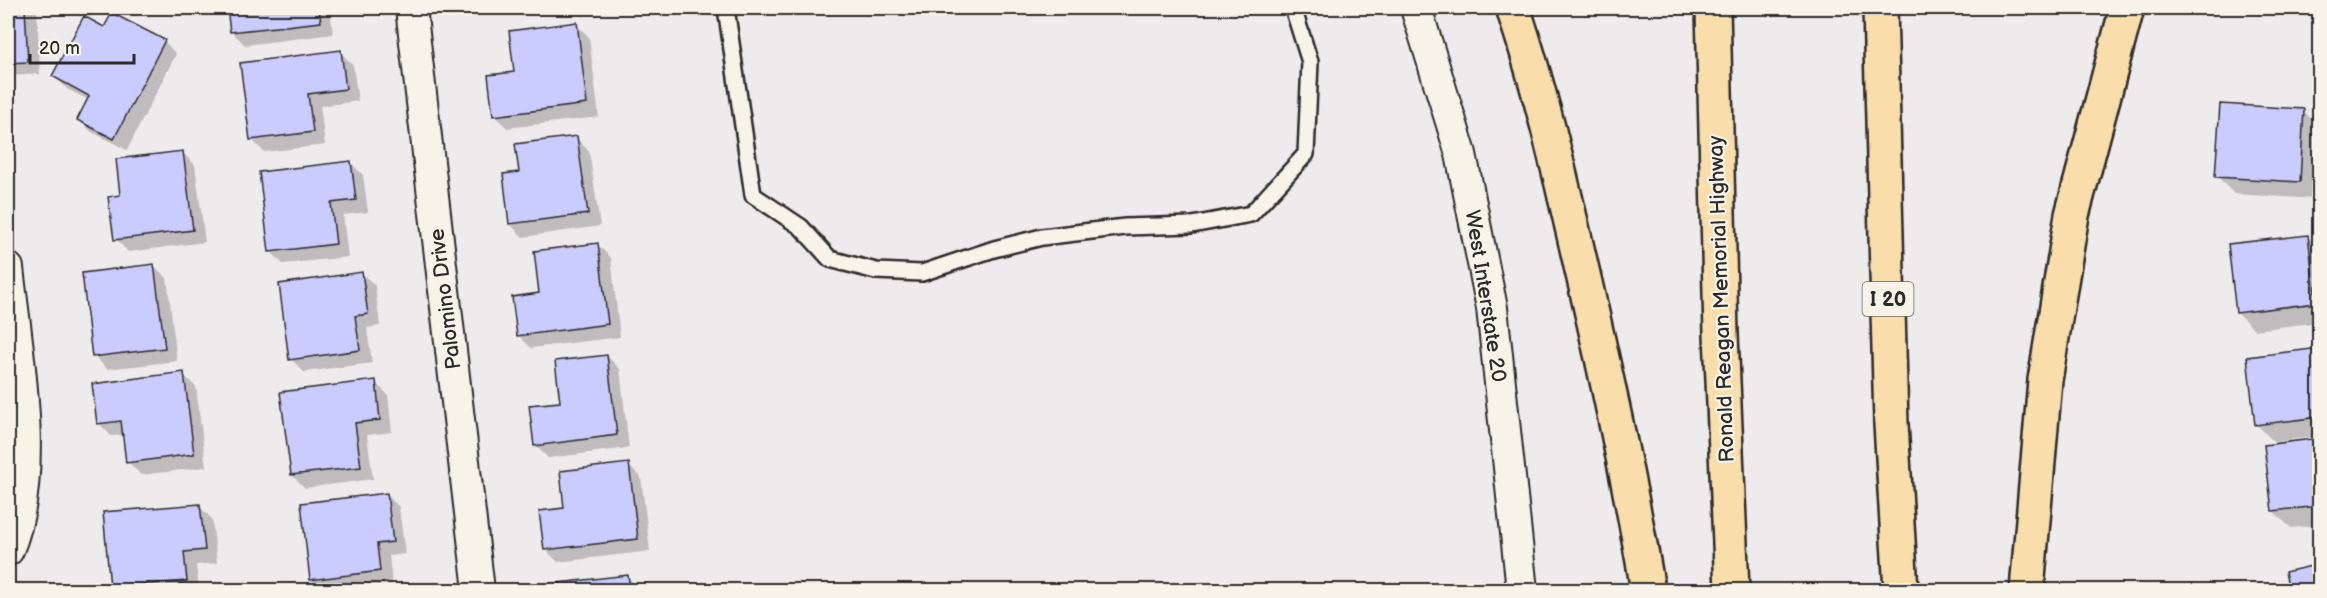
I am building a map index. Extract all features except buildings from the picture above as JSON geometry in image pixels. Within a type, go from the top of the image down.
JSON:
[{"type":"highway","points":[[1513,8],[1567,206],[1589,300],[1632,496],[1648,591]]},
{"type":"highway","name":"Ronald Reagan Memorial Highway","points":[[1713,8],[1721,334],[1732,591]]},
{"type":"highway","name":"I 20","points":[[1880,8],[1891,424],[1901,591]]},
{"type":"highway","points":[[2027,591],[2045,380],[2072,215],[2127,8]]},
{"type":"street","name":"Palomino Drive","points":[[411,8],[479,591]]},
{"type":"street","name":"West Interstate 20","points":[[1416,8],[1461,154],[1492,308],[1517,589]]},
{"type":"street","points":[[8,268],[23,405],[23,486],[16,529],[8,550]]},
{"type":"lane","points":[[726,8],[753,195],[801,227],[830,259],[876,271],[922,273],[994,249],[1042,237],[1125,227],[1192,225],[1251,214],[1306,154],[1310,62],[1293,8]]}]
